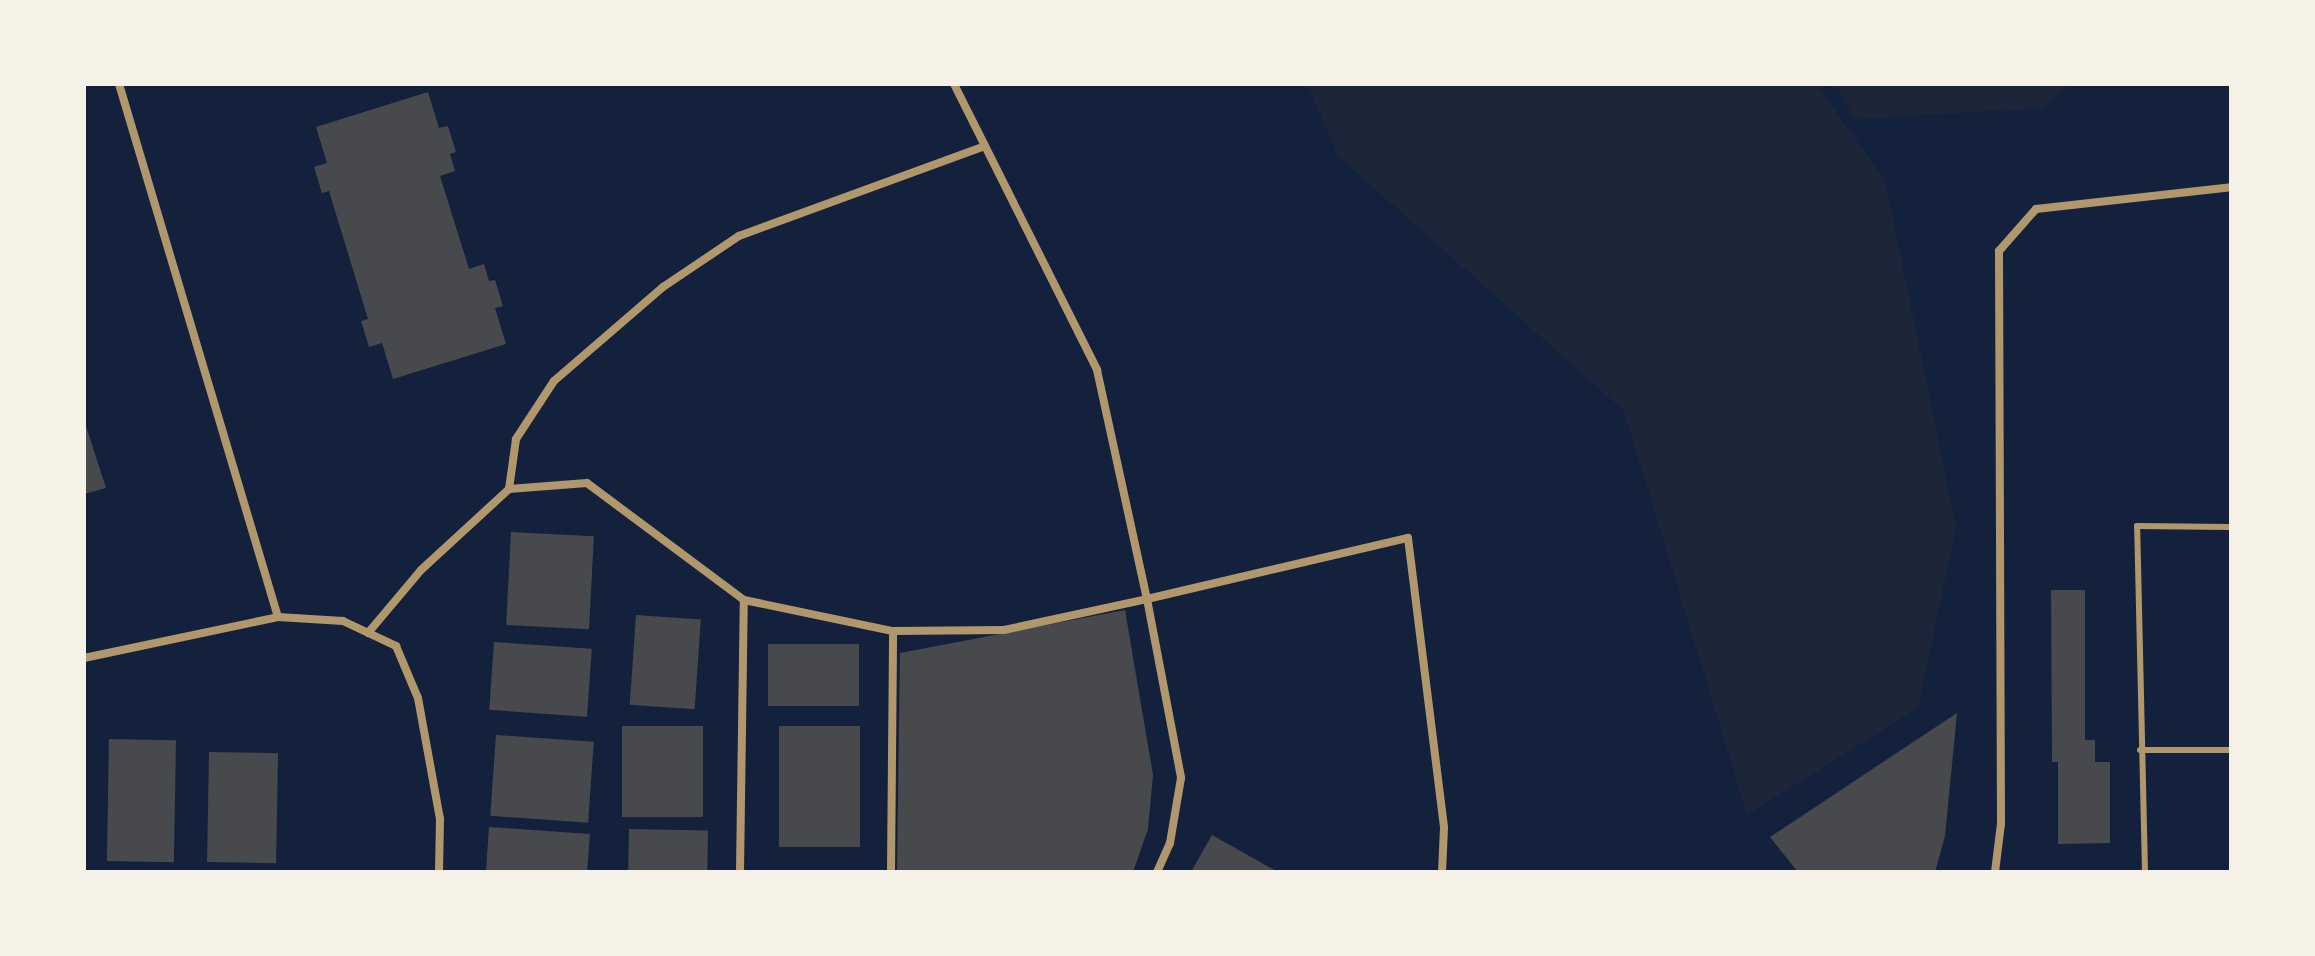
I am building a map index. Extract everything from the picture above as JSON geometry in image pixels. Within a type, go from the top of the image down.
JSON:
[{"type":"street","points":[[119,84],[278,617]]},
{"type":"street","points":[[954,84],[1097,370],[1147,599],[1181,778],[1170,843],[1157,872]]},
{"type":"street","points":[[509,489],[516,439],[554,381],[663,287],[739,236],[985,146]]},
{"type":"street","points":[[1995,872],[2001,824],[1999,251],[2036,209],[2231,187]]},
{"type":"street","points":[[368,633],[421,570],[509,489],[587,483],[744,600],[893,631],[1004,630],[1408,538],[1444,828],[1442,872]]},
{"type":"street","points":[[740,872],[744,600]]},
{"type":"street","points":[[84,658],[278,617],[343,621],[396,646],[418,698],[440,819],[439,872]]},
{"type":"street","points":[[891,872],[893,631]]},
{"type":"lane","points":[[2145,872],[2137,526],[2231,527]]},
{"type":"lane","points":[[2140,750],[2231,750]]},
{"type":"shaded area","points":[[1308,84],[1816,84],[1885,180],[1956,527],[1918,708],[1747,815],[1624,411],[1338,156]]},
{"type":"shaded area","points":[[1836,84],[2068,84],[2044,108],[1854,119]]},
{"type":"building","points":[[428,92],[439,128],[448,126],[456,152],[450,154],[455,171],[440,176],[469,269],[484,264],[489,281],[495,280],[503,306],[495,308],[506,344],[393,379],[382,343],[369,347],[361,321],[368,319],[329,191],[322,193],[314,167],[327,163],[316,127]]},
{"type":"building","points":[[84,420],[106,488],[84,494]]},
{"type":"building","points":[[511,532],[594,536],[589,629],[506,625]]},
{"type":"building","points":[[2051,590],[2085,590],[2085,740],[2095,740],[2095,762],[2110,762],[2110,843],[2058,844],[2058,762],[2052,762]]},
{"type":"building","points":[[1125,610],[1153,775],[1148,829],[1133,872],[897,872],[900,653]]},
{"type":"building","points":[[636,615],[701,620],[695,709],[630,705]]},
{"type":"building","points":[[494,642],[592,649],[587,717],[489,710]]},
{"type":"building","points":[[768,644],[859,644],[859,706],[768,706]]},
{"type":"building","points":[[1957,713],[1945,836],[1935,872],[1798,872],[1770,837]]},
{"type":"building","points":[[622,726],[703,726],[703,817],[622,817]]},
{"type":"building","points":[[779,726],[860,726],[860,847],[779,847]]},
{"type":"building","points":[[496,735],[594,742],[588,823],[490,816]]},
{"type":"building","points":[[109,739],[176,740],[174,862],[107,861]]},
{"type":"building","points":[[209,752],[278,753],[276,863],[207,862]]},
{"type":"building","points":[[489,827],[590,834],[587,872],[486,872]]},
{"type":"building","points":[[629,829],[708,830],[707,872],[628,872]]},
{"type":"building","points":[[1212,835],[1278,872],[1191,872]]}]
